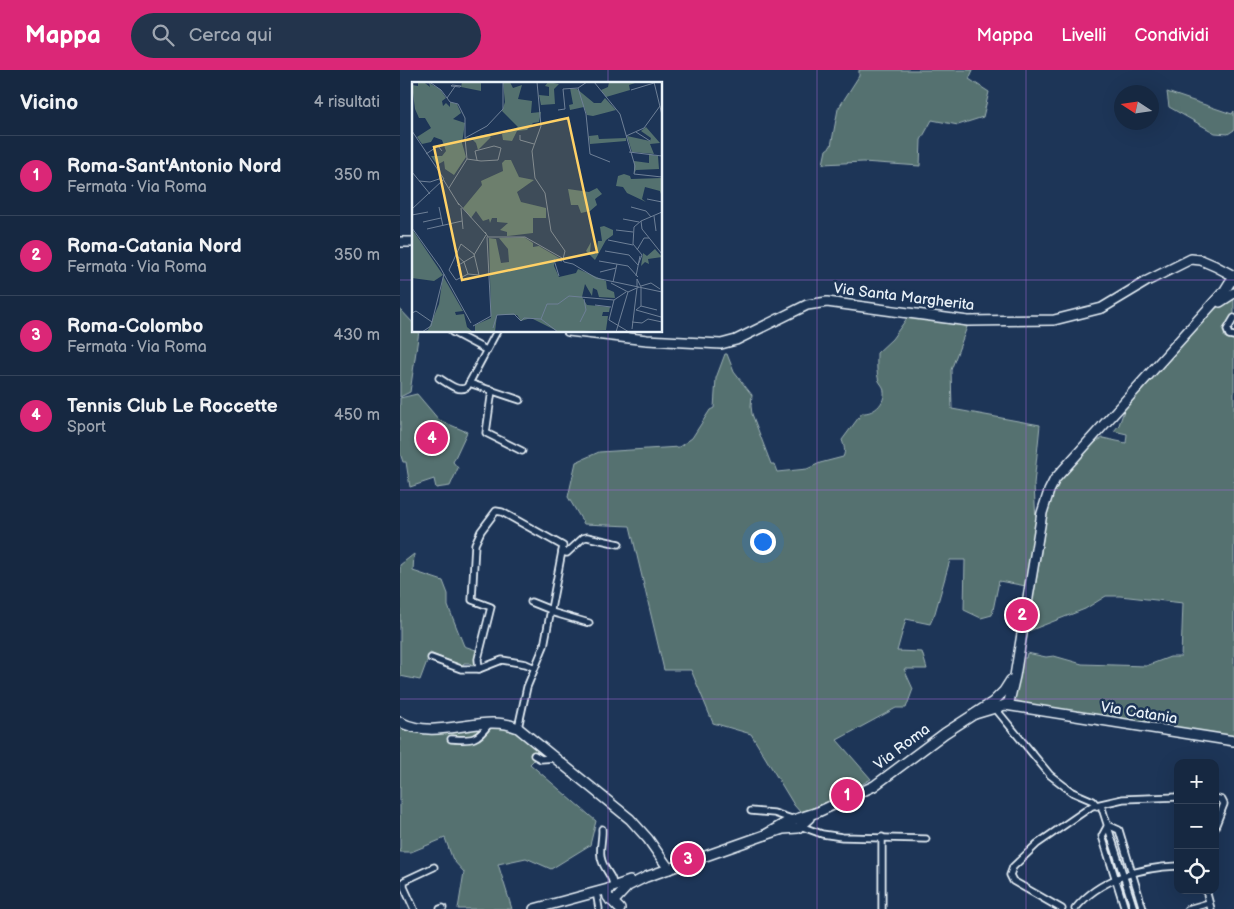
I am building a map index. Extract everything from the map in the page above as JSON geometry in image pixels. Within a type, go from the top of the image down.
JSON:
[{"type":"street","name":"Via Santa Margherita","points":[[577,332],[647,340],[721,344],[736,340],[806,305],[827,302],[968,321],[1059,319],[1102,308],[1141,284],[1186,261],[1196,259],[1216,266],[1232,285]]},
{"type":"street","points":[[1134,909],[1108,825],[1099,805],[1072,792],[1050,774],[1008,722],[1004,700],[1017,661],[1042,513],[1048,491],[1055,479],[1232,285]]},
{"type":"street","points":[[1234,318],[1227,330],[1229,334],[1234,336]]},
{"type":"street","points":[[452,332],[486,350]]},
{"type":"street","points":[[438,378],[462,390],[467,387],[495,332]]},
{"type":"street","points":[[469,383],[520,400]]},
{"type":"street","points":[[492,390],[486,433],[522,451]]},
{"type":"street","points":[[479,669],[478,659],[491,608],[472,600],[475,544],[481,531],[496,511],[502,512],[563,546],[544,646],[527,687],[520,729]]},
{"type":"street","points":[[562,552],[567,553],[579,539],[587,537],[619,544]]},
{"type":"street","points":[[531,602],[551,611],[589,623]]},
{"type":"street","points":[[432,658],[461,669],[479,669],[502,660],[526,664],[535,668]]},
{"type":"street","points":[[975,714],[1004,700]]},
{"type":"street","points":[[975,714],[1004,700]]},
{"type":"street","name":"Via Catania","points":[[1004,700],[1040,712],[1234,741]]},
{"type":"street","name":"Via Roma","points":[[669,869],[785,826],[798,823],[874,786],[945,732],[975,714]]},
{"type":"street","points":[[400,722],[414,728],[433,730],[501,723],[520,729],[630,819],[669,869],[633,880],[613,893],[545,909]]},
{"type":"street","points":[[451,739],[473,740],[489,724]]},
{"type":"street","points":[[534,756],[541,759],[556,758]]},
{"type":"street","points":[[1062,909],[1013,881],[1011,871],[1037,844],[1092,806],[1123,799],[1174,797]]},
{"type":"street","points":[[1219,799],[1224,804],[1219,817]]},
{"type":"street","points":[[751,812],[774,814],[822,834],[842,837],[926,839]]},
{"type":"street","points":[[774,814],[785,826]]},
{"type":"street","points":[[1108,825],[1119,830],[1143,909]]},
{"type":"street","points":[[1108,825],[1102,836],[1125,909]]},
{"type":"street","points":[[602,828],[601,858],[605,870],[612,878],[613,893],[622,909]]},
{"type":"street","points":[[882,837],[882,909]]},
{"type":"street","points":[[1075,909],[1091,893],[1116,879],[1151,868],[1174,866]]},
{"type":"street","points":[[414,909],[404,887],[404,881],[406,878],[434,867]]},
{"type":"street","points":[[534,909],[613,893]]},
{"type":"street","points":[[597,897],[599,909]]},
{"type":"street","points":[[1188,909],[1210,906]]},
{"type":"green space","points":[[859,70],[973,70],[969,79],[989,92],[983,117],[958,125],[932,120],[921,140],[920,166],[863,162],[823,164],[826,150],[831,146],[838,109],[859,76]]},
{"type":"green space","points":[[1167,92],[1232,114],[1234,111],[1234,130],[1228,134],[1215,133],[1169,107]]},
{"type":"green space","points":[[1234,295],[1234,313],[1224,337],[1234,339],[1234,738],[1033,707],[1016,700],[1014,698],[1022,658],[1026,658],[1027,653],[1046,657],[1054,656],[1082,664],[1146,666],[1170,657],[1181,657],[1183,603],[1106,596],[1085,609],[1026,632],[1048,507],[1060,478],[1095,442],[1103,438],[1126,443],[1127,434],[1114,431],[1119,425],[1126,405],[1210,313]]},
{"type":"green space","points":[[400,309],[412,322],[412,332],[419,332],[410,392],[400,397]]},
{"type":"green space","points":[[910,314],[962,323],[967,327],[951,370],[952,409],[1040,425],[1034,484],[1036,523],[1026,586],[999,581],[992,615],[981,618],[964,610],[965,560],[950,560],[930,624],[906,619],[897,651],[922,652],[927,669],[904,669],[913,689],[906,708],[896,708],[837,740],[871,779],[841,796],[801,813],[794,805],[751,734],[713,723],[691,670],[664,670],[630,526],[584,524],[568,497],[576,462],[599,452],[679,447],[692,438],[710,410],[714,408],[716,378],[725,354],[727,354],[734,372],[752,395],[752,414],[771,464],[774,464],[777,472],[807,469],[820,463],[843,457],[845,451],[842,440],[862,413],[876,409],[884,397],[883,387],[877,374],[877,353],[892,339]]},
{"type":"green space","points":[[417,394],[439,420],[467,432],[453,462],[458,468],[450,486],[436,488],[434,479],[410,487],[406,462],[403,462],[400,453],[400,398]]},
{"type":"green space","points":[[414,554],[413,571],[443,581],[448,594],[448,606],[464,646],[479,651],[474,666],[472,667],[470,663],[464,663],[462,666],[430,653],[420,680],[400,676],[400,565]]},
{"type":"green space","points":[[400,726],[413,733],[415,731],[429,734],[484,727],[474,737],[450,737],[448,739],[449,741],[454,741],[454,743],[476,739],[484,735],[491,727],[508,729],[521,735],[546,757],[539,756],[534,752],[530,756],[535,759],[530,764],[596,821],[590,845],[551,869],[526,858],[498,864],[512,909],[458,909],[464,872],[453,860],[445,838],[411,852],[400,852]]},
{"type":"place","name":"Tennis Club Le Roccette","points":[[432,438]]},
{"type":"place","name":"Roma-Catania Nord","points":[[1022,615]]},
{"type":"place","name":"Roma-Sant'Antonio Nord","points":[[847,795]]},
{"type":"place","name":"Roma-Colombo","points":[[688,859]]}]
